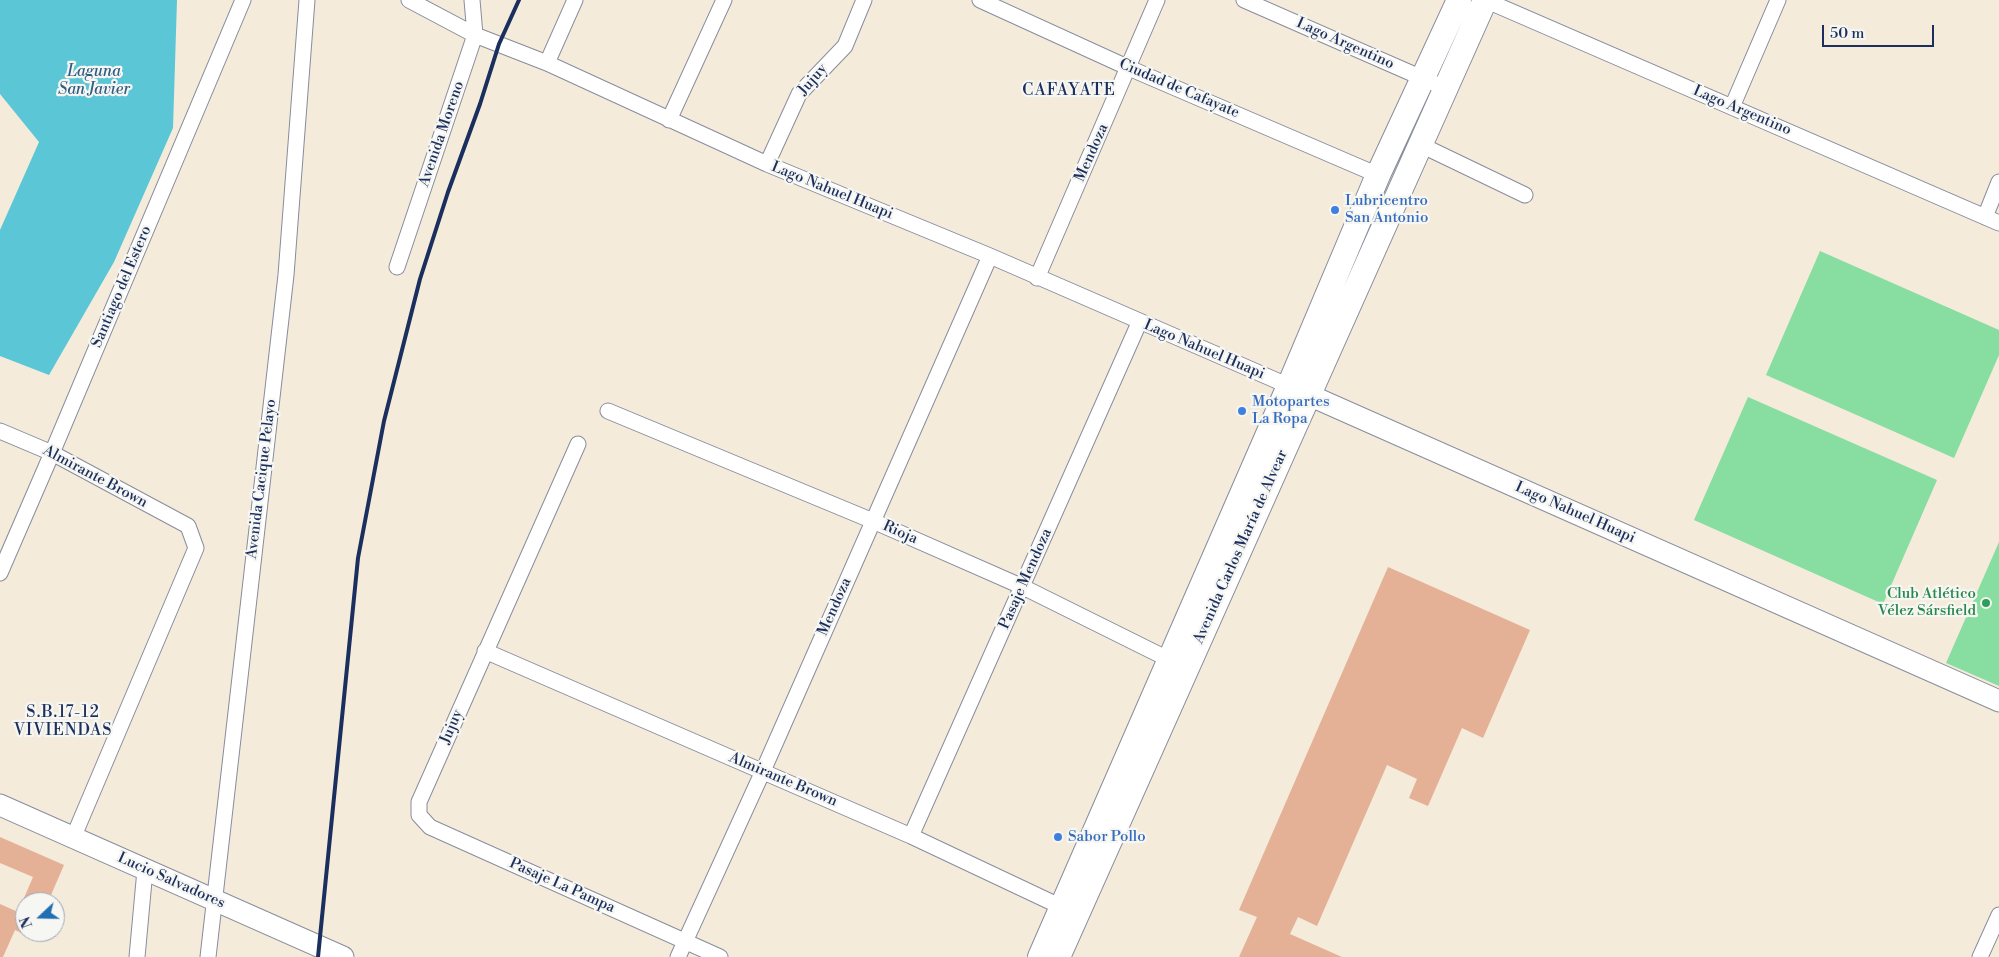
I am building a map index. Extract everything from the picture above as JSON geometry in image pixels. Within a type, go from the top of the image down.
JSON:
[{"type":"main road","name":"Avenida Carlos María de Alvear","points":[[1299,391],[1378,174],[1459,0]]},
{"type":"main road","name":"Avenida Carlos María de Alvear","points":[[1057,956],[1070,911],[1299,391],[1422,145],[1445,88],[1485,0]]},
{"type":"main road","name":"Lago Nahuel Huapi","points":[[1299,391],[1999,700]]},
{"type":"main road","name":"Lucio Salvadores","points":[[0,806],[343,957]]},
{"type":"street","name":"Santiago del Estero","points":[[0,573],[243,0]]},
{"type":"street","name":"Avenida Cacique Pelayo","points":[[208,957],[286,275],[307,0]]},
{"type":"street","name":"Lago Nahuel Huapi","points":[[409,0],[475,35],[547,63],[766,164],[990,256],[1139,323],[1299,391]]},
{"type":"street","name":"Avenida Moreno","points":[[397,267],[475,35],[472,0]]},
{"type":"street","points":[[547,63],[575,0]]},
{"type":"street","points":[[669,120],[724,0]]},
{"type":"street","name":"Jujuy","points":[[766,164],[799,94],[845,46],[864,0]]},
{"type":"street","name":"Ciudad de Cafayate","points":[[980,0],[1129,68],[1378,174]]},
{"type":"street","name":"Mendoza","points":[[1037,278],[1157,0]]},
{"type":"street","name":"Lago Argentino","points":[[1244,0],[1445,88]]},
{"type":"street","name":"Lago Argentino","points":[[1485,0],[1999,223]]},
{"type":"street","points":[[1732,107],[1778,0]]},
{"type":"street","points":[[1422,145],[1525,195]]},
{"type":"street","points":[[1985,217],[1999,182]]},
{"type":"street","name":"Mendoza","points":[[678,957],[763,771],[990,256]]},
{"type":"street","name":"Pasaje Mendoza","points":[[911,836],[1139,323]]},
{"type":"street","name":"Rioja","points":[[608,411],[873,521],[1023,587],[1178,664]]},
{"type":"street","name":"Almirante Brown","points":[[0,431],[52,453],[188,526],[196,548],[73,838]]},
{"type":"street","name":"Jujuy","points":[[419,802],[484,651],[578,444]]},
{"type":"street","name":"Almirante Brown","points":[[484,651],[911,836],[1070,911]]},
{"type":"street","name":"Pasaje La Pampa","points":[[419,802],[419,815],[430,827],[720,957]]},
{"type":"street","points":[[137,957],[145,870]]},
{"type":"street","points":[[1980,957],[1999,914]]},
{"type":"green space","points":[[1820,251],[1999,330],[1999,355],[1954,458],[1766,375]]},
{"type":"green space","points":[[1748,397],[1937,480],[1883,604],[1694,520]]},
{"type":"green space","name":"Club Atlético Vélez Sársfield","points":[[1999,542],[1999,686],[1946,663]]},
{"type":"water","name":"Laguna San Javier","points":[[0,0],[177,0],[173,128],[114,262],[49,375],[0,356],[0,230],[39,142],[0,94]]},
{"type":"building","points":[[1388,567],[1530,630],[1483,738],[1462,728],[1428,806],[1409,798],[1417,779],[1387,765],[1317,926],[1298,917],[1290,934],[1342,957],[1239,957],[1257,917],[1239,910]]},
{"type":"building","points":[[0,837],[64,865],[52,892],[27,892],[33,877],[0,863]]},
{"type":"building","points":[[0,904],[15,911],[15,930],[3,957],[0,957]]},
{"type":"railway","points":[[318,957],[358,558],[384,421],[420,279],[499,44],[519,0]]},
{"type":"place","name":"Lubricentro San Antonio","points":[[1335,210]]},
{"type":"place","name":"Motopartes La Ropa","points":[[1242,411]]},
{"type":"place","name":"Club Atlético Vélez Sársfield","points":[[1986,603]]},
{"type":"place","name":"Sabor Pollo","points":[[1058,837]]},
{"type":"district","name":"CAFAYATE","points":[[1069,91]]},
{"type":"district","name":"S.B.17-12 VIVIENDAS","points":[[63,722]]}]
